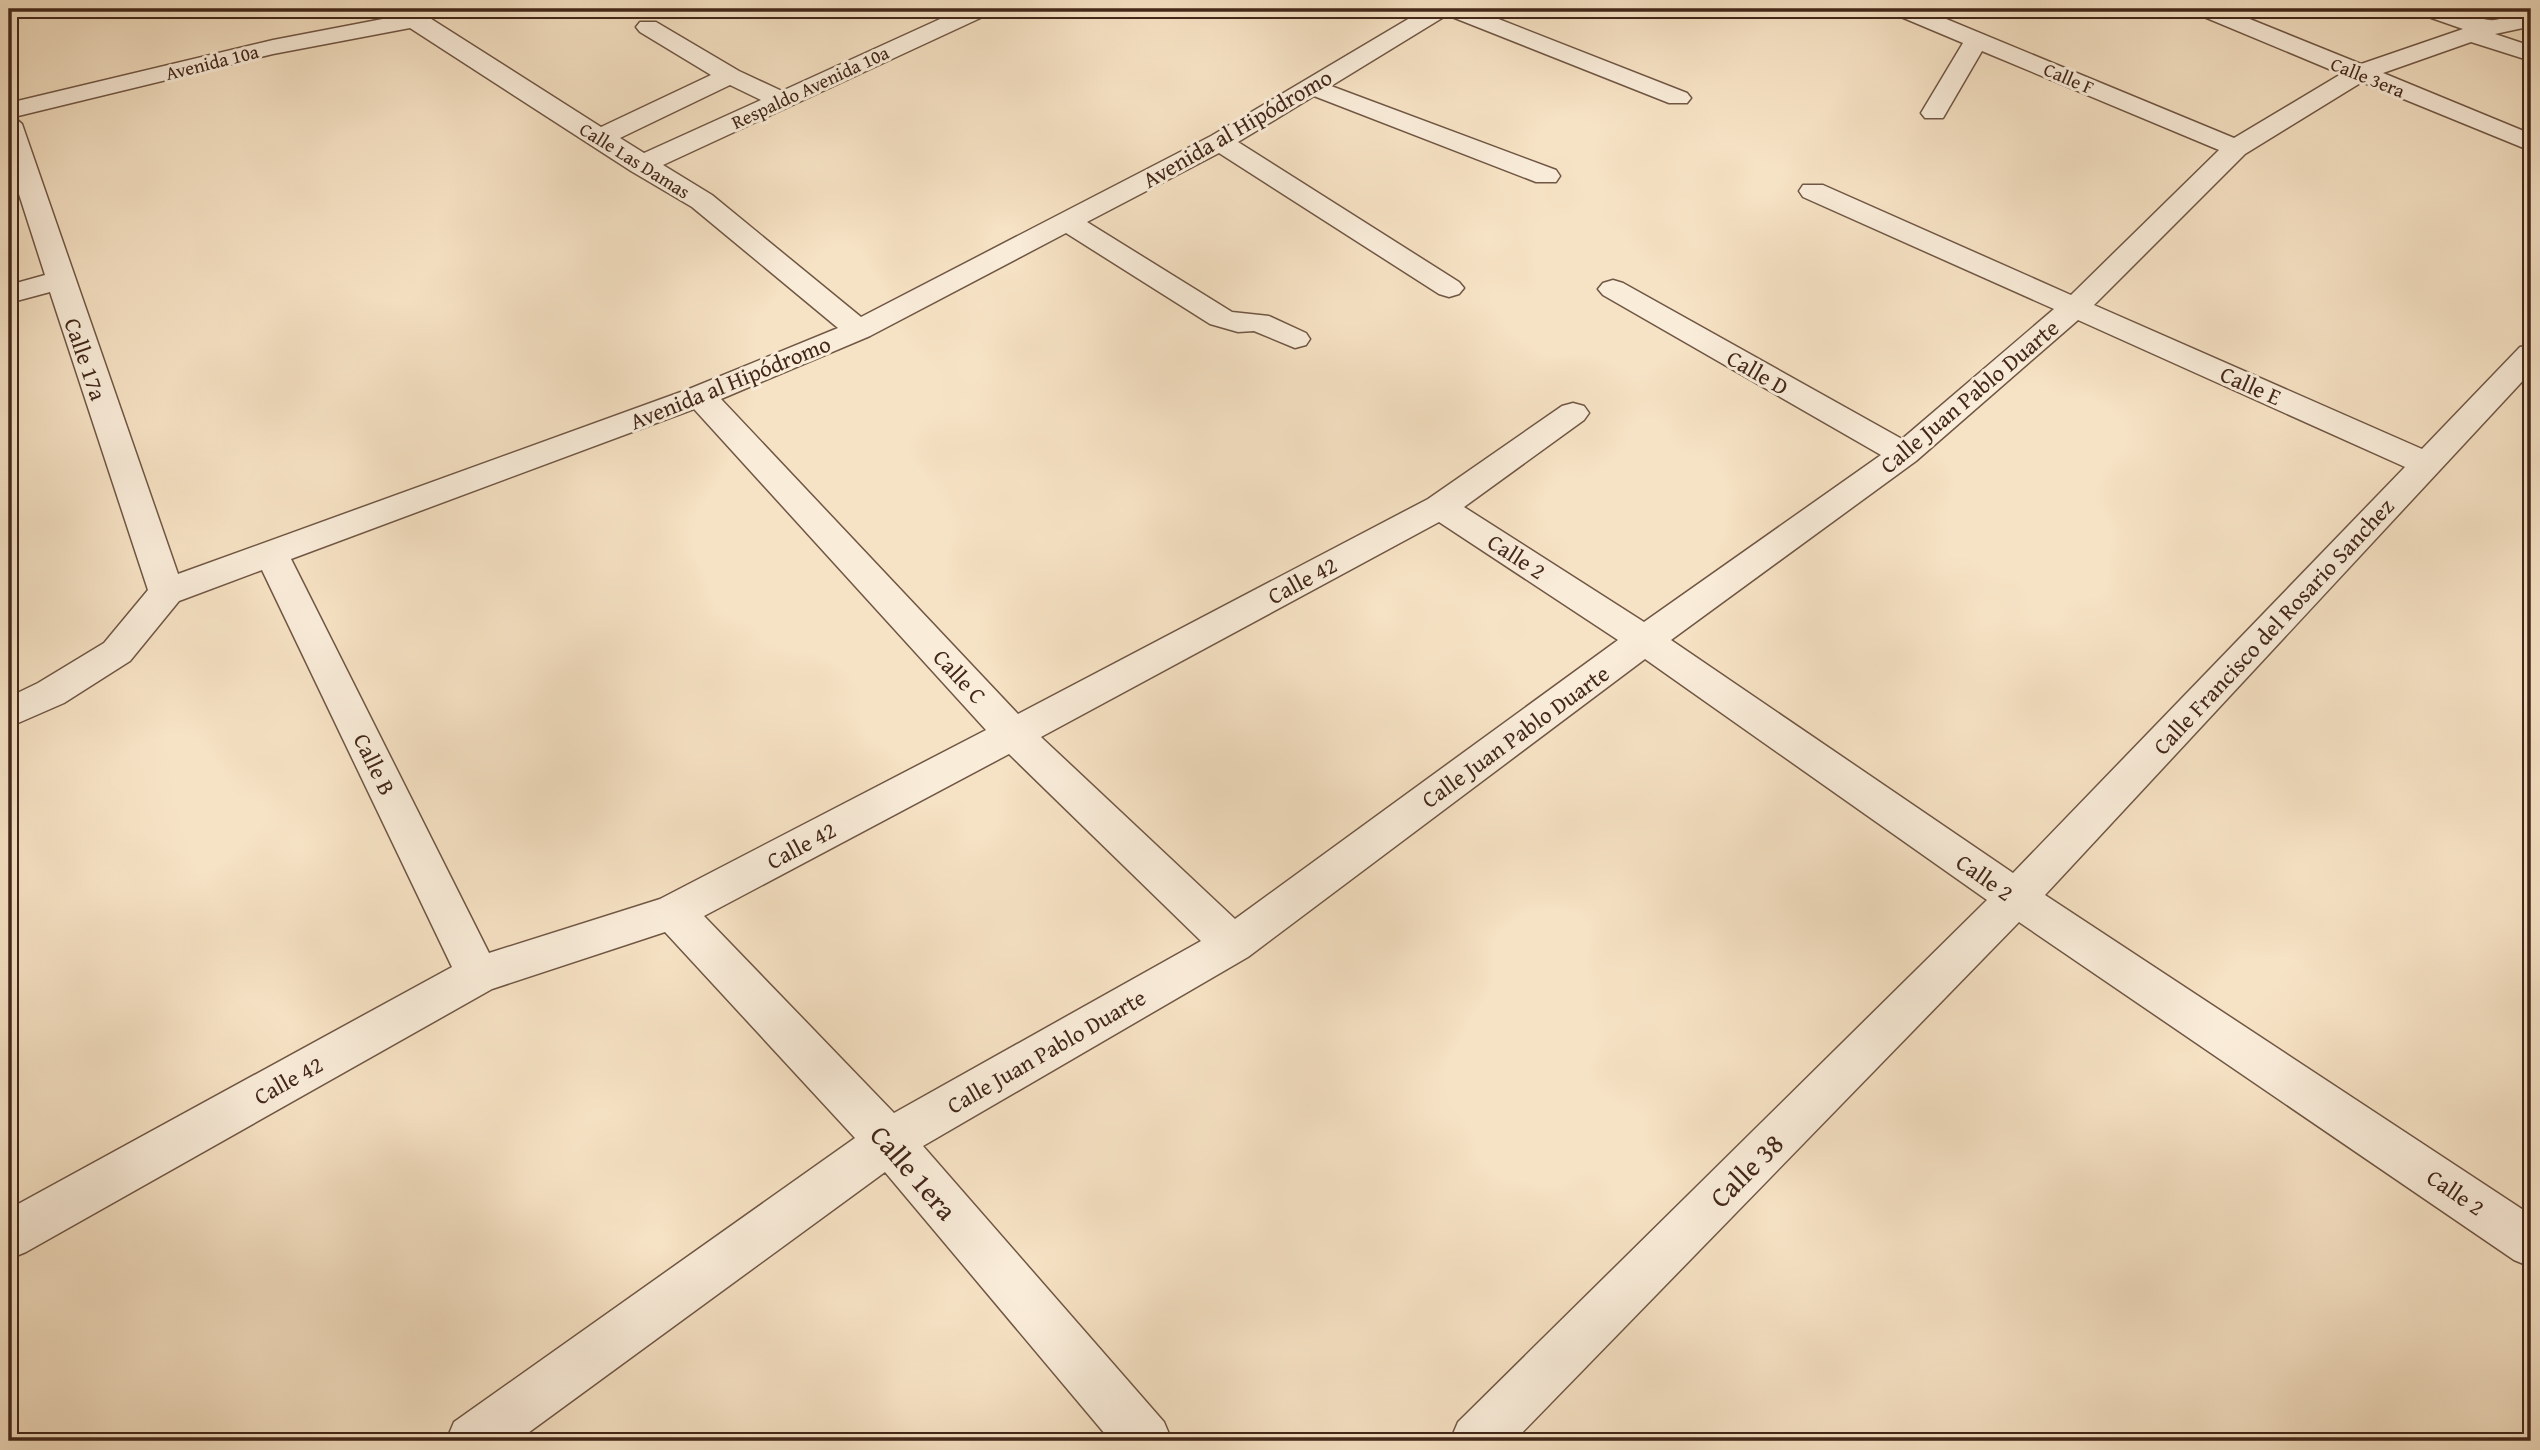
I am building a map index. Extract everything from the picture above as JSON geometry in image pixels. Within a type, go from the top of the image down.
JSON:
[{"type":"street","name":"Respaldo Avenida 10a","points":[[640,165],[981,9]]},
{"type":"street","name":"Avenida al Hipódromo","points":[[166,592],[700,396],[859,330],[1220,142],[1441,9]]},
{"type":"street","points":[[1453,9],[1678,98]]},
{"type":"street","name":"Calle F","points":[[1902,9],[2236,148]]},
{"type":"street","name":"Calle 3era","points":[[2206,9],[2358,74],[2531,143]]},
{"type":"street","points":[[2428,9],[2531,54]]},
{"type":"street","name":"Calle Juan Pablo Duarte","points":[[472,1441],[889,1141],[1233,944],[1645,640],[1904,454],[2076,306],[2236,148],[2358,74],[2479,32],[2515,23],[2531,9]]},
{"type":"street","name":"Avenida 10a","points":[[9,111],[407,15]]},
{"type":"street","name":"Calle Las Damas","points":[[407,15],[640,165],[702,201],[859,330]]},
{"type":"street","points":[[648,27],[730,76],[781,100]]},
{"type":"street","points":[[1934,113],[1977,39]]},
{"type":"street","points":[[598,138],[730,76]]},
{"type":"street","points":[[1312,87],[1546,176]]},
{"type":"street","name":"Calle 17a","points":[[9,124],[59,280],[166,592]]},
{"type":"street","points":[[1220,142],[1449,288]]},
{"type":"street","name":"Calle E","points":[[1813,191],[2426,464]]},
{"type":"street","points":[[1067,222],[1222,318],[1238,323],[1258,322],[1295,339]]},
{"type":"street","points":[[9,294],[59,280]]},
{"type":"street","name":"Calle D","points":[[1613,289],[1904,454]]},
{"type":"street","name":"Calle Francisco del Rosario Sanchez","points":[[2016,898],[2531,354]]},
{"type":"street","name":"Calle C","points":[[700,396],[1013,734],[1233,944]]},
{"type":"street","name":"Calle 42","points":[[13,1223],[478,975],[673,912],[1440,507],[1573,414]]},
{"type":"street","name":"Calle 2","points":[[1440,507],[1645,640],[2016,898],[2531,1243]]},
{"type":"street","name":"Calle B","points":[[271,553],[478,975]]},
{"type":"street","points":[[9,713],[51,693],[117,652],[166,592]]},
{"type":"street","name":"Calle 38","points":[[1477,1441],[2016,898]]},
{"type":"street","name":"Calle 1era","points":[[673,912],[889,1141],[1145,1441]]}]
